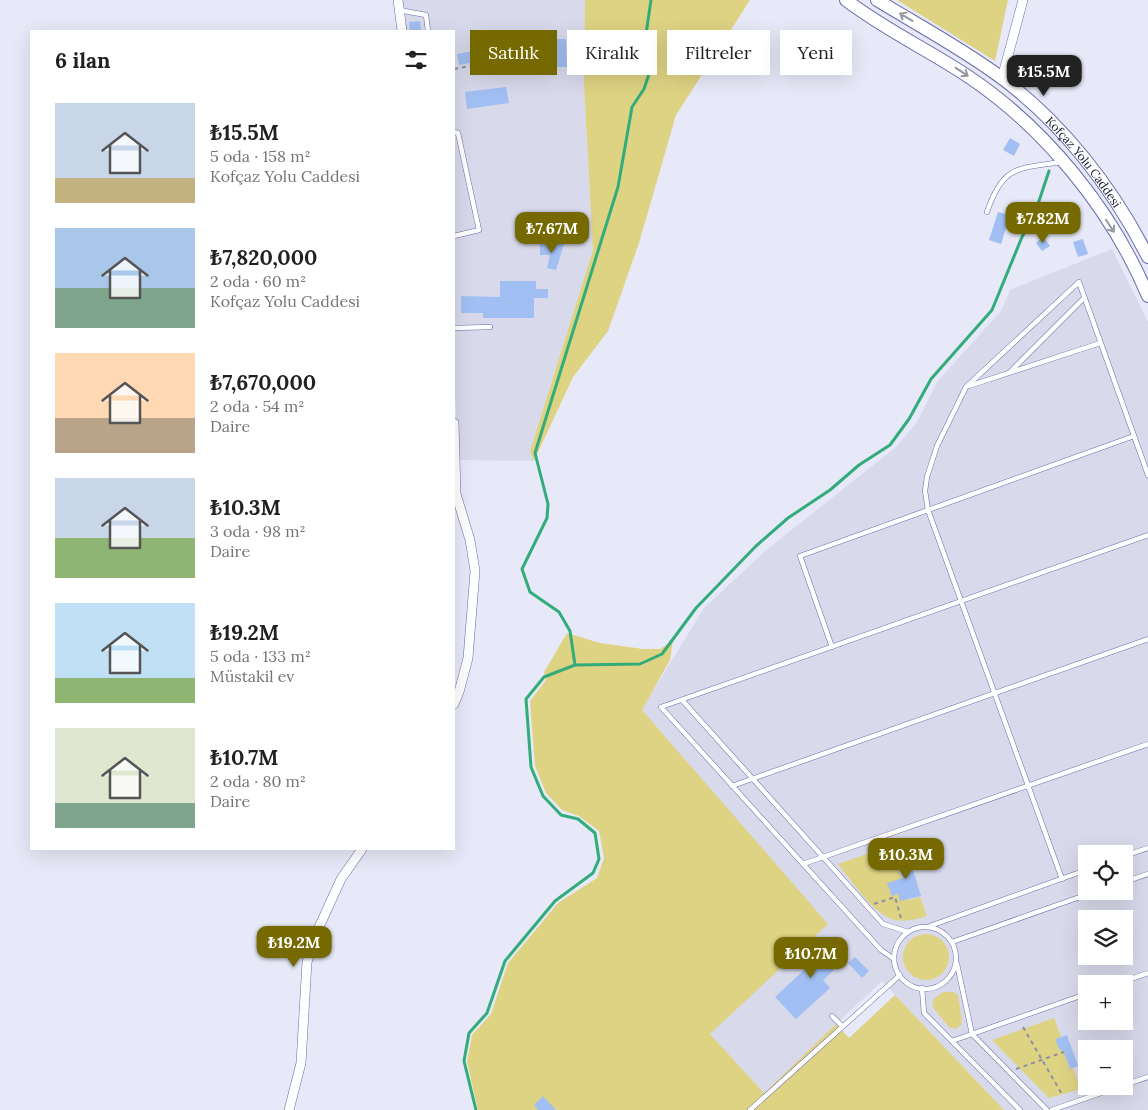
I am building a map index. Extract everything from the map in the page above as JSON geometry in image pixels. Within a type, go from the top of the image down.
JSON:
[{"type":"main road","name":"Kofçaz Yolu Caddesi","points":[[846,0],[970,78],[1004,103],[1063,162],[1082,185],[1116,234],[1148,296]]},
{"type":"main road","name":"Kofçaz Yolu Caddesi","points":[[877,0],[946,41],[1002,78],[1042,114],[1079,153],[1117,203],[1148,257]]},
{"type":"street","points":[[398,0],[402,30]]},
{"type":"street","points":[[1002,78],[1023,0]]},
{"type":"street","points":[[455,458],[456,494],[470,540],[475,570],[468,658],[455,702]]},
{"type":"street","points":[[289,1110],[301,1063],[307,962],[320,925],[341,879],[361,850]]},
{"type":"lane","points":[[399,10],[426,15],[428,30]]},
{"type":"lane","points":[[455,132],[458,133],[479,230],[455,236]]},
{"type":"lane","points":[[987,212],[995,189],[1015,169],[1063,162]]},
{"type":"lane","points":[[1062,879],[928,510],[925,491],[927,477],[937,446],[966,387],[1079,282],[1148,475]]},
{"type":"lane","points":[[1010,373],[1084,298]]},
{"type":"lane","points":[[455,328],[490,327]]},
{"type":"lane","points":[[966,387],[1100,343]]},
{"type":"lane","points":[[832,647],[800,556],[1134,436]]},
{"type":"lane","points":[[894,959],[881,950],[661,707],[1148,535]]},
{"type":"lane","points":[[732,786],[1148,639]]},
{"type":"lane","points":[[682,700],[883,924],[906,931]]},
{"type":"lane","points":[[803,864],[1148,744]]},
{"type":"lane","points":[[1133,853],[1148,848]]},
{"type":"lane","points":[[929,927],[1078,873]]},
{"type":"lane","points":[[1133,879],[1148,874]]},
{"type":"lane","points":[[952,942],[1078,898]]},
{"type":"lane","points":[[956,961],[954,970],[941,984],[922,988],[911,985],[900,974],[894,959],[895,949],[906,931],[918,927],[938,929],[952,942],[972,1034],[1047,1110]]},
{"type":"lane","points":[[1133,978],[1148,973]]},
{"type":"lane","points":[[750,1110],[900,974]]},
{"type":"lane","points":[[922,988],[924,1012],[1020,1110]]},
{"type":"lane","points":[[952,1041],[1078,997]]},
{"type":"lane","points":[[832,1016],[842,1026]]},
{"type":"lane","points":[[1133,1082],[1148,1077]]},
{"type":"lane","points":[[1052,1110],[1096,1095]]},
{"type":"path","points":[[455,69],[470,66]]},
{"type":"path","points":[[867,906],[895,897],[906,931]]},
{"type":"path","points":[[1024,1027],[1064,1096]]},
{"type":"path","points":[[1017,1068],[1064,1052]]},
{"type":"shaded area","points":[[401,0],[585,0],[585,30],[567,30],[567,75],[584,75],[593,250],[530,451],[534,461],[459,460],[455,399],[455,30],[406,30]]},
{"type":"shaded area","points":[[585,0],[750,0],[731,30],[667,30],[667,75],[702,75],[676,115],[639,243],[608,331],[573,377],[534,461],[530,451],[593,250],[584,75],[657,75],[657,30],[585,30]]},
{"type":"shaded area","points":[[897,0],[1008,0],[995,61]]},
{"type":"shaded area","points":[[1112,249],[1148,322],[1148,1110],[1004,1110],[882,981],[764,1093],[710,1034],[641,710],[704,608],[765,551],[896,447],[917,422],[937,382],[1001,311],[1010,290]]},
{"type":"shaded area","points":[[567,633],[600,643],[643,649],[660,649],[673,641],[670,660],[642,710],[828,924],[710,1034],[764,1093],[836,1024],[849,1038],[895,995],[1004,1110],[478,1110],[467,1062],[472,1035],[491,1014],[508,963],[558,903],[597,878],[604,858],[599,831],[579,816],[562,810],[546,793],[535,766],[530,701],[546,680],[544,672]]},
{"type":"shaded area","points":[[890,846],[909,900],[920,897],[927,916],[904,921],[888,917],[864,897],[838,864]]},
{"type":"shaded area","points":[[926,934],[939,938],[945,944],[949,957],[945,970],[939,976],[926,980],[913,976],[907,970],[903,957],[907,944],[913,938]]},
{"type":"shaded area","points":[[943,992],[953,992],[958,995],[962,1021],[961,1025],[955,1029],[949,1027],[932,1006],[934,999]]},
{"type":"shaded area","points":[[1054,1018],[1078,1081],[1078,1090],[1049,1098],[992,1040]]},
{"type":"building","points":[[420,21],[421,30],[410,30],[409,22]]},
{"type":"building","points":[[557,39],[566,39],[567,67],[557,67]]},
{"type":"building","points":[[470,52],[470,63],[459,65],[457,54]]},
{"type":"building","points":[[506,87],[509,103],[467,109],[465,92]]},
{"type":"building","points":[[1010,138],[1020,144],[1014,156],[1003,150]]},
{"type":"building","points":[[998,212],[1010,215],[1001,244],[989,240]]},
{"type":"building","points":[[1043,237],[1050,246],[1042,251],[1036,243]]},
{"type":"building","points":[[1083,239],[1088,254],[1078,257],[1073,242]]},
{"type":"building","points":[[540,244],[564,244],[556,270],[547,268],[550,255],[540,255]]},
{"type":"building","points":[[500,281],[536,281],[536,289],[548,289],[548,298],[534,298],[534,318],[483,318],[483,313],[461,313],[461,296],[500,297]]},
{"type":"building","points":[[915,854],[920,868],[913,870],[921,896],[900,901],[898,894],[892,896],[887,883],[903,878],[897,860]]},
{"type":"building","points":[[828,938],[847,958],[823,980],[830,988],[796,1019],[775,997],[805,969],[801,964]]},
{"type":"building","points":[[855,957],[869,971],[862,978],[848,963]]},
{"type":"building","points":[[1067,1035],[1078,1066],[1070,1069],[1063,1050],[1060,1051],[1055,1039]]},
{"type":"building","points":[[543,1096],[556,1110],[538,1110],[534,1105]]},
{"type":"waterway","points":[[476,1110],[464,1061],[469,1033],[487,1013],[505,961],[555,901],[593,873],[599,859],[595,833],[578,819],[561,815],[543,796],[531,767],[526,699],[544,677],[575,665],[570,631],[559,612],[530,592],[522,569],[547,518],[548,504],[535,453],[618,187],[632,107],[644,89],[651,68],[646,34],[651,0]]},
{"type":"waterway","points":[[575,665],[640,664],[662,654],[696,608],[756,546],[788,518],[830,490],[859,465],[890,445],[909,419],[931,379],[992,310],[1022,237],[1035,213],[1049,171]]}]
